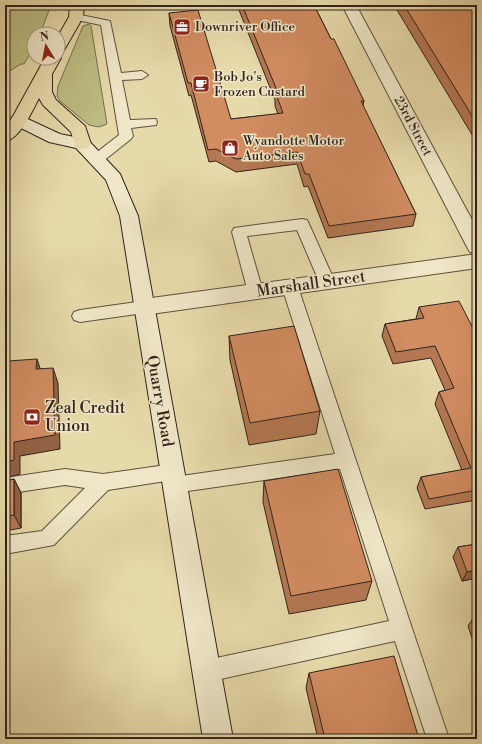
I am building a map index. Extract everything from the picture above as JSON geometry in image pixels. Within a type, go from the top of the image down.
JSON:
[{"type":"main road","points":[[66,32],[76,11]]},
{"type":"main road","points":[[5,137],[19,120],[48,66]]},
{"type":"main road","points":[[44,74],[44,92],[49,102],[79,130],[82,144]]},
{"type":"main road","points":[[5,110],[19,120]]},
{"type":"street","name":"23rd Street","points":[[349,5],[477,247]]},
{"type":"street","points":[[19,120],[55,138],[82,144]]},
{"type":"street","name":"Quarry Road","points":[[82,144],[114,178],[129,216],[218,739]]},
{"type":"street","name":"Marshall Street","points":[[144,307],[477,261]]},
{"type":"lane","points":[[76,11],[106,23],[126,136],[97,159]]},
{"type":"lane","points":[[116,77],[142,75]]},
{"type":"lane","points":[[124,125],[151,122]]},
{"type":"lane","points":[[255,292],[239,232],[302,224],[327,282]]},
{"type":"lane","points":[[290,287],[438,739]]},
{"type":"lane","points":[[80,316],[144,307]]},
{"type":"lane","points":[[5,486],[66,477],[103,482],[173,478],[346,460]]},
{"type":"lane","points":[[5,545],[47,539],[103,482]]},
{"type":"lane","points":[[207,671],[402,629]]},
{"type":"green space","points":[[8,5],[51,5],[43,26],[26,26],[26,61],[24,64],[21,64],[5,74],[5,13]]},
{"type":"green space","points":[[89,24],[91,26],[107,124],[99,127],[89,125],[60,101],[57,96],[58,86],[83,26]]},
{"type":"building","points":[[242,5],[314,5],[331,39],[334,39],[364,101],[361,101],[416,214],[329,226],[309,174],[305,174],[297,152],[236,159],[216,149],[208,150],[191,83],[188,83],[169,13],[198,10],[231,119],[283,113],[276,94],[278,93]]},
{"type":"building","points":[[404,5],[477,5],[477,68],[475,68],[477,71],[477,124]]},
{"type":"building","points":[[459,301],[477,336],[477,490],[429,499],[421,477],[471,468],[439,392],[454,388],[435,346],[396,352],[385,324],[424,318],[419,307]]},
{"type":"building","points":[[294,326],[320,411],[250,423],[229,336]]},
{"type":"building","name":"Zeal Credit Union","points":[[5,356],[8,356],[8,361],[37,359],[36,369],[53,368],[55,435],[14,442],[14,460],[5,462]]},
{"type":"building","points":[[338,469],[372,581],[291,596],[264,481]]},
{"type":"building","points":[[14,479],[14,515],[5,517],[5,481]]},
{"type":"building","points":[[477,544],[477,570],[467,572],[458,547]]},
{"type":"building","points":[[477,617],[477,628],[473,618]]},
{"type":"building","points":[[394,656],[419,739],[325,739],[309,673]]},
{"type":"place","name":"Downriver Office","points":[[182,27]]},
{"type":"place","name":"Bob Jo's Frozen Custard","points":[[201,84]]},
{"type":"place","name":"Wyandotte Motor Auto Sales","points":[[230,148]]},
{"type":"place","name":"Zeal Credit Union","points":[[32,417]]}]
